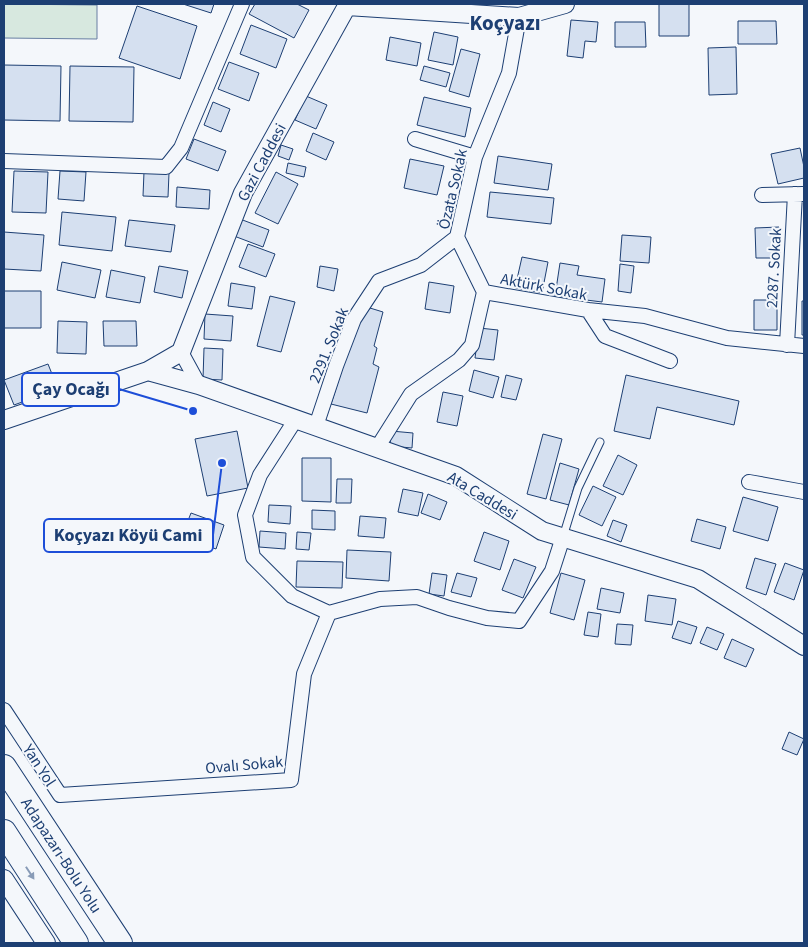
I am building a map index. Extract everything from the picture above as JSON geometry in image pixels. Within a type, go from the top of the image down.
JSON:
[{"type":"highway","name":"Adapazarı-Bolu Yolu","points":[[4,767],[120,943]]},
{"type":"highway","points":[[4,832],[76,943]]},
{"type":"street","points":[[4,161],[166,167],[181,148],[242,4]]},
{"type":"street","name":"Gazi Caddesi","points":[[181,352],[243,193],[346,5],[519,17],[565,4]]},
{"type":"street","name":"Özata Sokak","points":[[484,292],[457,237],[475,157],[508,73],[519,17]]},
{"type":"street","points":[[415,139],[475,157]]},
{"type":"street","points":[[762,195],[799,194]]},
{"type":"street","name":"2287. Sokak","points":[[787,345],[799,194]]},
{"type":"street","name":"2291. Sokak","points":[[316,426],[354,319],[379,281],[421,265],[457,237]]},
{"type":"street","points":[[377,448],[411,394],[458,360],[472,345],[484,292]]},
{"type":"street","name":"Aktürk Sokak","points":[[484,292],[588,310],[605,336],[670,361]]},
{"type":"street","points":[[588,310],[645,316],[727,338],[804,346]]},
{"type":"street","points":[[4,420],[148,372],[181,352],[199,385]]},
{"type":"street","name":"Ata Caddesi","points":[[148,372],[199,385],[456,476],[542,531],[698,579],[804,646]]},
{"type":"street","points":[[296,419],[260,475],[245,515],[253,557],[292,596],[329,613],[380,599],[418,597],[448,608],[487,618],[519,621],[552,571],[562,537]]},
{"type":"street","points":[[749,482],[804,492]]},
{"type":"street","name":"Ovalı Sokak","points":[[60,795],[291,780],[304,674],[329,613]]},
{"type":"street","name":"Yan Yol","points":[[4,710],[60,795]]},
{"type":"street","points":[[4,879],[46,943]]},
{"type":"lane","points":[[562,537],[578,488],[600,442]]},
{"type":"shaded area","points":[[4,4],[97,5],[97,39],[4,38]]},
{"type":"building","points":[[183,4],[214,4],[211,13]]},
{"type":"building","points":[[255,4],[297,4],[309,10],[294,38],[249,14]]},
{"type":"building","points":[[659,4],[689,4],[689,36],[659,36]]},
{"type":"building","points":[[137,6],[197,26],[180,79],[119,58]]},
{"type":"building","points":[[571,20],[598,22],[596,42],[585,41],[583,58],[567,56]]},
{"type":"building","points":[[738,21],[776,21],[777,44],[738,44]]},
{"type":"building","points":[[615,22],[645,22],[646,47],[615,47]]},
{"type":"building","points":[[251,25],[287,39],[276,68],[240,54]]},
{"type":"building","points":[[434,32],[458,37],[453,65],[428,60]]},
{"type":"building","points":[[390,37],[421,43],[417,66],[386,60]]},
{"type":"building","points":[[736,47],[737,94],[709,95],[708,48]]},
{"type":"building","points":[[461,49],[480,54],[469,97],[449,91]]},
{"type":"building","points":[[229,62],[259,73],[249,101],[218,89]]},
{"type":"building","points":[[4,65],[61,66],[60,121],[4,120]]},
{"type":"building","points":[[70,66],[134,67],[133,122],[69,121]]},
{"type":"building","points":[[424,66],[450,73],[446,87],[420,80]]},
{"type":"building","points":[[306,96],[327,105],[316,129],[295,120]]},
{"type":"building","points":[[424,97],[471,108],[465,137],[417,125]]},
{"type":"building","points":[[213,102],[230,109],[221,132],[204,125]]},
{"type":"building","points":[[313,133],[334,142],[326,160],[306,151]]},
{"type":"building","points":[[194,139],[226,151],[218,171],[186,159]]},
{"type":"building","points":[[281,145],[293,149],[289,160],[278,156]]},
{"type":"building","points":[[800,148],[804,178],[778,184],[771,154]]},
{"type":"building","points":[[498,156],[552,164],[548,190],[494,183]]},
{"type":"building","points":[[410,159],[444,166],[437,195],[404,188]]},
{"type":"building","points":[[288,163],[306,167],[304,177],[286,173]]},
{"type":"building","points":[[14,171],[48,172],[46,213],[12,212]]},
{"type":"building","points":[[60,171],[86,172],[84,201],[58,199]]},
{"type":"building","points":[[144,172],[169,173],[168,197],[143,196]]},
{"type":"building","points":[[276,172],[298,184],[278,224],[255,213]]},
{"type":"building","points":[[177,187],[210,190],[209,209],[176,207]]},
{"type":"building","points":[[490,192],[554,198],[551,224],[487,217]]},
{"type":"building","points":[[62,212],[116,217],[112,251],[59,245]]},
{"type":"building","points":[[240,219],[269,230],[263,247],[234,236]]},
{"type":"building","points":[[129,220],[175,225],[171,252],[125,246]]},
{"type":"building","points":[[779,227],[780,258],[756,258],[755,228]]},
{"type":"building","points":[[4,232],[44,235],[41,271],[4,269]]},
{"type":"building","points":[[622,235],[651,237],[649,263],[620,261]]},
{"type":"building","points":[[248,244],[275,254],[266,277],[239,267]]},
{"type":"building","points":[[522,257],[548,262],[542,293],[515,288]]},
{"type":"building","points":[[62,262],[101,270],[95,298],[57,290]]},
{"type":"building","points":[[560,263],[579,266],[577,275],[605,279],[602,302],[555,296]]},
{"type":"building","points":[[620,264],[634,266],[631,293],[618,291]]},
{"type":"building","points":[[159,266],[188,271],[182,298],[154,292]]},
{"type":"building","points":[[320,266],[338,269],[334,291],[317,287]]},
{"type":"building","points":[[111,270],[145,277],[140,303],[106,297]]},
{"type":"building","points":[[429,282],[454,286],[450,313],[425,309]]},
{"type":"building","points":[[231,283],[255,287],[252,309],[228,306]]},
{"type":"building","points":[[4,291],[41,291],[41,328],[4,328]]},
{"type":"building","points":[[270,296],[295,302],[281,352],[257,346]]},
{"type":"building","points":[[754,300],[777,300],[777,330],[754,330]]},
{"type":"building","points":[[802,301],[804,301],[804,335],[802,335]]},
{"type":"building","points":[[370,308],[383,312],[374,346],[377,348],[373,364],[379,367],[367,413],[331,404],[352,338],[360,320]]},
{"type":"building","points":[[205,314],[233,316],[231,341],[204,339]]},
{"type":"building","points":[[58,321],[87,322],[86,354],[57,353]]},
{"type":"building","points":[[103,321],[136,321],[137,346],[104,346]]},
{"type":"building","points":[[479,328],[498,330],[494,360],[475,358]]},
{"type":"building","points":[[204,348],[223,349],[222,380],[203,379]]},
{"type":"building","points":[[48,364],[58,389],[14,405],[4,380]]},
{"type":"building","points":[[474,370],[499,377],[493,398],[469,391]]},
{"type":"building","points":[[506,375],[522,379],[516,400],[501,397]]},
{"type":"building","points":[[626,375],[739,401],[734,425],[657,407],[650,439],[614,431]]},
{"type":"building","points":[[443,392],[463,396],[457,426],[437,422]]},
{"type":"building","points":[[237,431],[248,488],[207,496],[195,439]]},
{"type":"building","points":[[391,431],[413,433],[412,448],[390,446]]},
{"type":"building","points":[[543,434],[562,439],[546,499],[527,494]]},
{"type":"building","points":[[618,455],[637,465],[623,495],[603,486]]},
{"type":"building","points":[[302,458],[331,458],[331,502],[302,501]]},
{"type":"building","points":[[560,463],[579,469],[569,505],[550,500]]},
{"type":"building","points":[[337,479],[352,479],[351,503],[336,503]]},
{"type":"building","points":[[593,486],[616,497],[602,526],[579,515]]},
{"type":"building","points":[[403,489],[423,493],[418,516],[398,512]]},
{"type":"building","points":[[428,494],[447,502],[440,520],[421,513]]},
{"type":"building","points":[[743,497],[778,507],[768,541],[733,531]]},
{"type":"building","points":[[269,505],[291,506],[290,524],[268,522]]},
{"type":"building","points":[[312,510],[335,511],[335,530],[312,529]]},
{"type":"building","points":[[191,513],[224,525],[216,549],[182,536]]},
{"type":"building","points":[[360,516],[386,518],[384,538],[358,536]]},
{"type":"building","points":[[697,519],[726,527],[720,549],[691,541]]},
{"type":"building","points":[[613,520],[627,525],[621,542],[607,536]]},
{"type":"building","points":[[260,531],[286,533],[285,549],[259,547]]},
{"type":"building","points":[[297,532],[311,533],[309,550],[296,549]]},
{"type":"building","points":[[484,532],[509,541],[500,570],[474,561]]},
{"type":"building","points":[[347,550],[391,552],[389,581],[346,578]]},
{"type":"building","points":[[755,558],[776,564],[766,595],[746,588]]},
{"type":"building","points":[[514,559],[536,567],[523,598],[502,590]]},
{"type":"building","points":[[297,561],[343,562],[342,588],[296,587]]},
{"type":"building","points":[[785,563],[804,570],[794,600],[774,592]]},
{"type":"building","points":[[432,573],[447,575],[444,596],[429,594]]},
{"type":"building","points":[[457,573],[477,578],[471,597],[451,592]]},
{"type":"building","points":[[561,573],[585,580],[574,620],[550,613]]},
{"type":"building","points":[[601,588],[624,593],[620,613],[597,609]]},
{"type":"building","points":[[648,595],[676,599],[672,625],[645,621]]},
{"type":"building","points":[[588,612],[601,614],[598,637],[584,635]]},
{"type":"building","points":[[678,621],[697,627],[691,644],[672,638]]},
{"type":"building","points":[[617,624],[633,625],[631,645],[615,644]]},
{"type":"building","points":[[707,627],[724,634],[717,650],[700,643]]},
{"type":"building","points":[[732,639],[754,649],[746,667],[724,658]]},
{"type":"building","points":[[789,732],[804,739],[797,755],[782,749]]},
{"type":"place","name":"Çay Ocağı","points":[[193,411]]},
{"type":"place","name":"Koçyazı Köyü Cami","points":[[222,463]]},
{"type":"district","name":"Koçyazı","points":[[505,23]]}]
